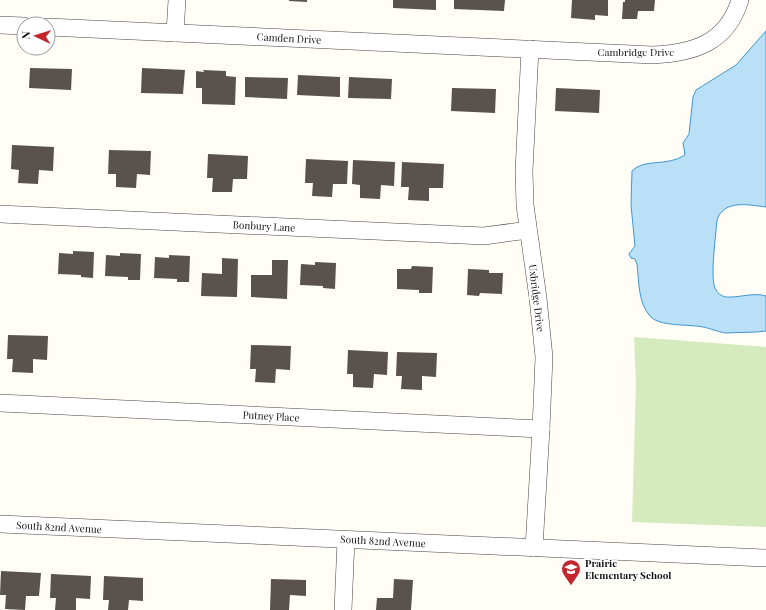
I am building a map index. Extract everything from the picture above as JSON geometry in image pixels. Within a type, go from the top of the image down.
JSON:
[{"type":"street","points":[[175,33],[177,0]]},
{"type":"street","name":"Cambridge Drive","points":[[530,49],[653,55],[683,52],[695,49],[712,41],[726,29],[736,12],[740,0]]},
{"type":"street","points":[[0,25],[16,26]]},
{"type":"street","name":"Camden Drive","points":[[56,27],[530,49]]},
{"type":"street","name":"Uxbridge Drive","points":[[530,49],[524,171],[525,205],[538,298],[544,357],[542,429],[534,548]]},
{"type":"street","name":"Bonbury Lane","points":[[0,214],[484,236],[528,230]]},
{"type":"street","name":"Putney Place","points":[[0,403],[542,429]]},
{"type":"street","name":"South 82nd Avenue","points":[[0,524],[766,558]]},
{"type":"street","points":[[343,610],[346,540]]},
{"type":"green space","points":[[634,337],[766,347],[766,527],[632,522],[636,383]]},
{"type":"water","points":[[766,31],[766,207],[738,205],[731,206],[720,213],[717,220],[713,275],[715,288],[722,296],[766,296],[766,331],[727,333],[703,327],[667,324],[654,320],[643,305],[637,264],[635,259],[631,258],[629,254],[635,246],[631,205],[632,171],[637,167],[649,163],[671,161],[685,155],[683,143],[689,134],[693,97],[696,90],[736,65]]},
{"type":"building","points":[[307,0],[307,2],[289,1]]},
{"type":"building","points":[[393,0],[436,0],[436,10],[393,8]]},
{"type":"building","points":[[454,0],[505,0],[504,11],[454,9]]},
{"type":"building","points":[[572,0],[608,0],[608,16],[595,15],[595,20],[571,18]]},
{"type":"building","points":[[625,0],[655,0],[654,11],[638,11],[637,19],[622,19],[623,2],[625,2]]},
{"type":"building","points":[[30,68],[72,69],[71,90],[29,88]]},
{"type":"building","points":[[142,68],[185,70],[183,94],[141,93]]},
{"type":"building","points":[[203,70],[226,71],[226,76],[236,77],[235,105],[202,104],[202,88],[196,88],[196,71],[204,72]]},
{"type":"building","points":[[298,75],[340,77],[340,97],[297,95]]},
{"type":"building","points":[[245,77],[288,78],[287,99],[245,97]]},
{"type":"building","points":[[349,77],[392,79],[391,99],[348,98]]},
{"type":"building","points":[[452,88],[496,89],[495,113],[451,111]]},
{"type":"building","points":[[556,88],[600,90],[599,113],[555,111]]},
{"type":"building","points":[[12,145],[54,147],[53,171],[39,170],[38,184],[18,183],[19,170],[11,169]]},
{"type":"building","points":[[109,150],[151,151],[150,175],[137,174],[136,188],[116,187],[116,174],[108,174]]},
{"type":"building","points":[[208,154],[248,156],[247,179],[233,179],[232,192],[212,192],[213,178],[207,178]]},
{"type":"building","points":[[306,159],[348,161],[347,184],[333,184],[332,197],[312,196],[313,183],[305,183]]},
{"type":"building","points":[[353,160],[395,162],[394,186],[381,185],[380,199],[360,198],[360,185],[352,184]]},
{"type":"building","points":[[402,162],[444,164],[443,188],[429,188],[429,201],[408,200],[409,187],[401,187]]},
{"type":"building","points":[[73,251],[94,252],[93,278],[81,277],[81,275],[58,274],[59,253],[73,254]]},
{"type":"building","points":[[120,253],[141,254],[140,280],[128,280],[128,277],[105,276],[106,255],[120,256]]},
{"type":"building","points":[[169,255],[190,256],[189,282],[177,282],[177,279],[154,278],[155,257],[169,258]]},
{"type":"building","points":[[222,258],[238,259],[237,297],[201,296],[202,273],[222,274]]},
{"type":"building","points":[[272,260],[288,260],[287,299],[251,297],[251,275],[272,275]]},
{"type":"building","points":[[315,262],[336,263],[335,289],[323,288],[323,286],[300,285],[301,264],[315,265]]},
{"type":"building","points":[[412,266],[433,267],[432,293],[419,293],[419,290],[397,289],[397,269],[411,269]]},
{"type":"building","points":[[468,269],[489,270],[489,273],[503,273],[502,294],[480,293],[479,296],[467,295]]},
{"type":"building","points":[[8,335],[48,336],[47,360],[33,359],[33,373],[12,372],[13,359],[7,359]]},
{"type":"building","points":[[251,345],[291,346],[290,370],[276,369],[275,383],[255,382],[256,369],[250,369]]},
{"type":"building","points":[[348,350],[388,352],[387,375],[374,374],[373,388],[353,387],[353,374],[347,374]]},
{"type":"building","points":[[397,352],[437,353],[436,377],[422,376],[422,390],[401,389],[402,376],[396,376]]},
{"type":"building","points":[[1,571],[41,573],[39,596],[26,596],[25,610],[5,609],[6,595],[0,595]]},
{"type":"building","points":[[51,574],[91,576],[90,599],[76,598],[76,610],[55,610],[56,598],[50,598]]},
{"type":"building","points":[[104,576],[143,578],[143,601],[129,600],[128,610],[108,610],[109,600],[103,600]]},
{"type":"building","points":[[271,579],[306,580],[306,596],[290,595],[289,610],[270,610]]},
{"type":"building","points":[[394,579],[413,580],[411,610],[376,610],[377,598],[393,598]]},
{"type":"place","name":"Prairie Elementary School","points":[[571,586]]}]
